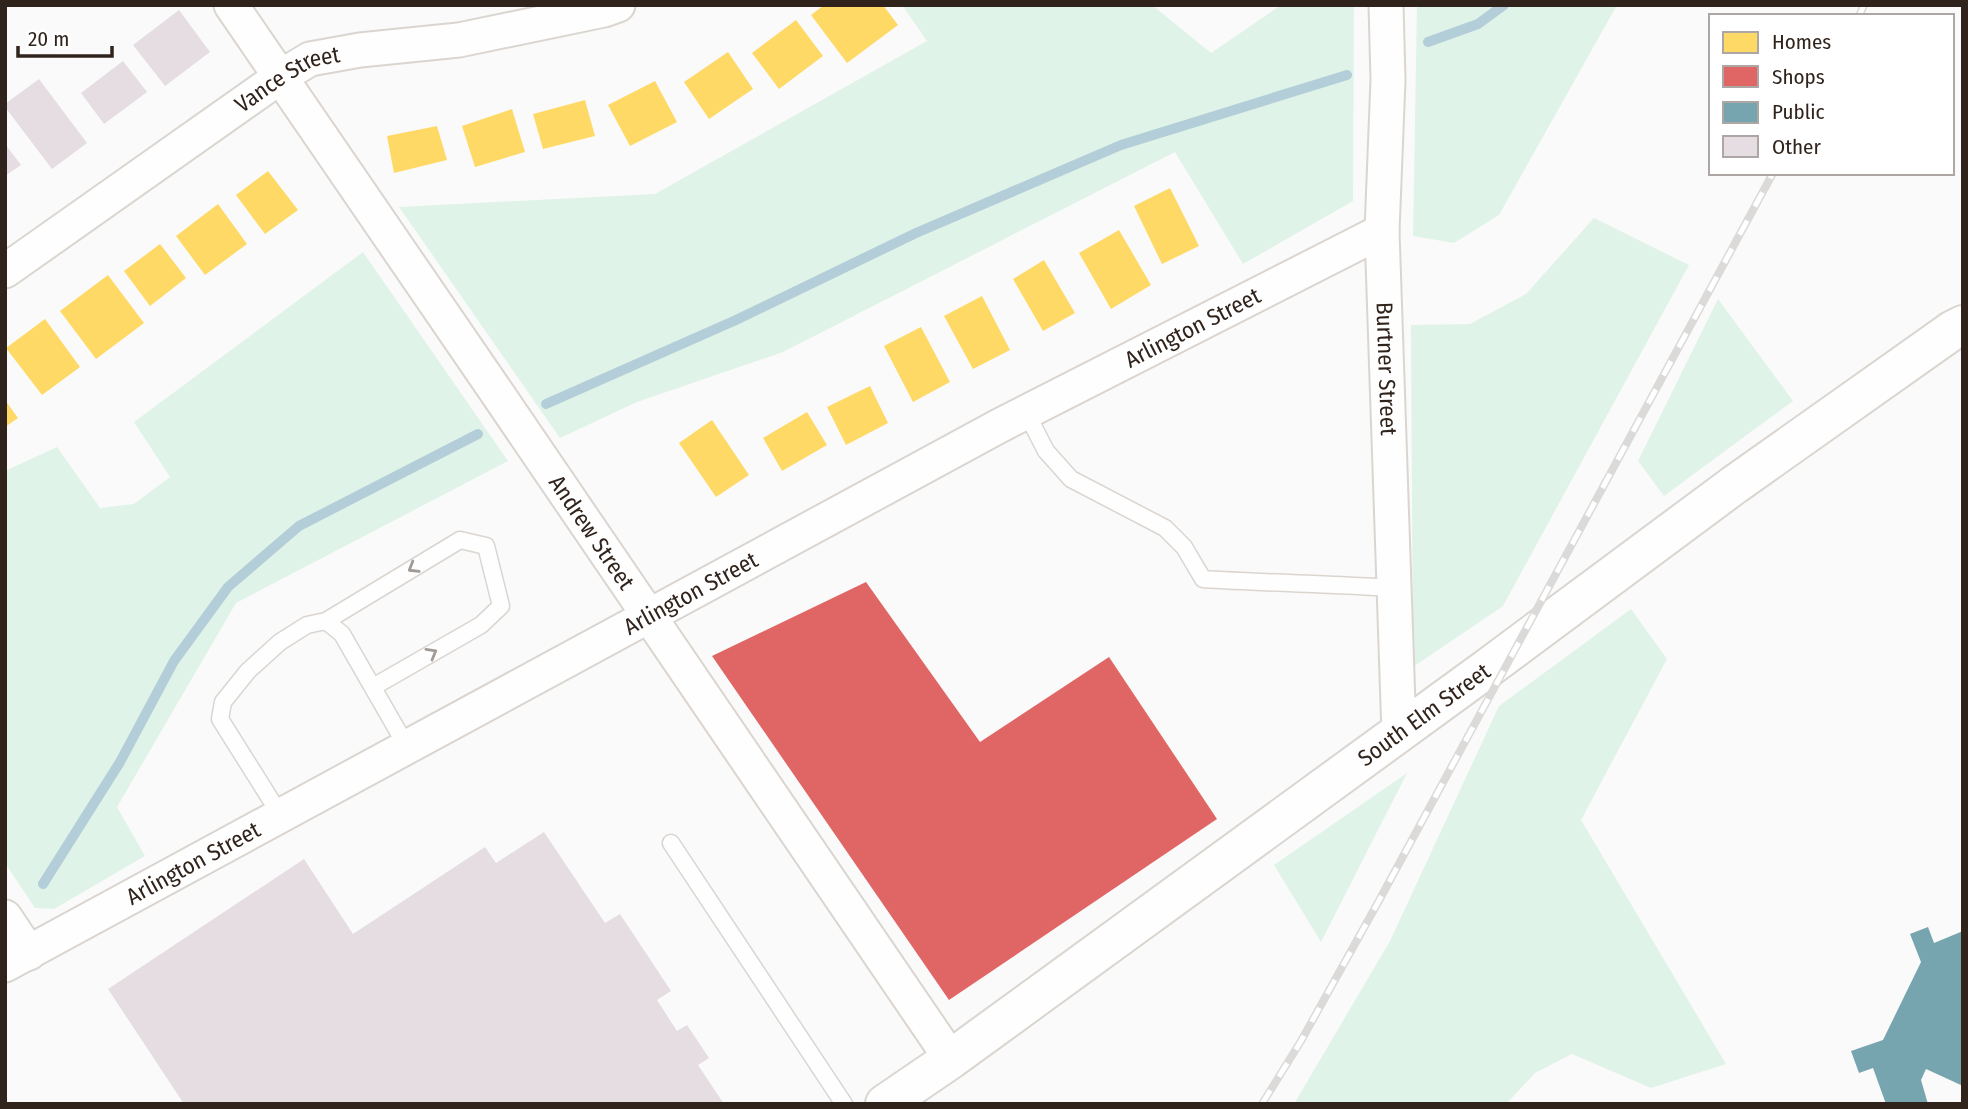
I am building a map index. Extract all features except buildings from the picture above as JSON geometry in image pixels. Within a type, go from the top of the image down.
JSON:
[{"type":"street","name":"Andrew Street","points":[[231,5],[498,392],[648,617],[951,1059]]},
{"type":"street","name":"Vance Street","points":[[5,271],[280,77],[310,59],[359,50],[459,40],[618,5]]},
{"type":"street","name":"Burtner Street","points":[[1386,5],[1388,80],[1382,231],[1399,734]]},
{"type":"street","name":"Arlington Street","points":[[17,959],[1026,412],[1382,231]]},
{"type":"street","name":"South Elm Street","points":[[885,1104],[1399,734],[1734,485],[1953,330],[1963,326]]},
{"type":"street","points":[[5,917],[17,959]]},
{"type":"lane","points":[[1026,412],[1046,451],[1071,478],[1165,527],[1184,547],[1203,579],[1394,588]]},
{"type":"lane","points":[[281,816],[229,737],[220,719],[223,702],[248,671],[272,649],[307,625],[326,621],[460,540],[486,546],[501,606],[481,625],[373,687]]},
{"type":"lane","points":[[326,621],[342,634],[407,747]]},
{"type":"lane","points":[[671,843],[844,1104]]},
{"type":"green space","points":[[902,5],[1152,5],[1211,53],[1281,5],[1354,5],[1353,201],[1243,264],[1175,152],[783,352],[637,402],[560,438],[399,207],[655,194],[927,41]]},
{"type":"green space","points":[[1417,5],[1617,5],[1499,215],[1454,243],[1413,236]]},
{"type":"green space","points":[[1594,218],[1689,265],[1503,606],[1413,667],[1411,325],[1470,324],[1526,294]]},
{"type":"green space","points":[[363,252],[508,461],[236,603],[117,807],[145,856],[54,909],[35,908],[5,863],[5,471],[57,447],[100,508],[134,504],[170,477],[134,422]]},
{"type":"green space","points":[[1718,299],[1793,401],[1664,496],[1638,461]]},
{"type":"green space","points":[[1631,609],[1667,659],[1581,820],[1726,1064],[1651,1088],[1572,1054],[1535,1073],[1506,1104],[1294,1104],[1390,941],[1499,706]]},
{"type":"green space","points":[[1407,773],[1321,942],[1274,865]]},
{"type":"waterway","points":[[1428,42],[1478,24],[1504,5]]},
{"type":"waterway","points":[[546,404],[736,320],[916,233],[1121,145],[1347,75]]},
{"type":"waterway","points":[[43,884],[120,762],[174,661],[228,587],[299,526],[478,434]]},
{"type":"railway","points":[[1860,14],[1864,5]]},
{"type":"railway","points":[[1262,1104],[1301,1041],[1381,897],[1772,175]]}]
